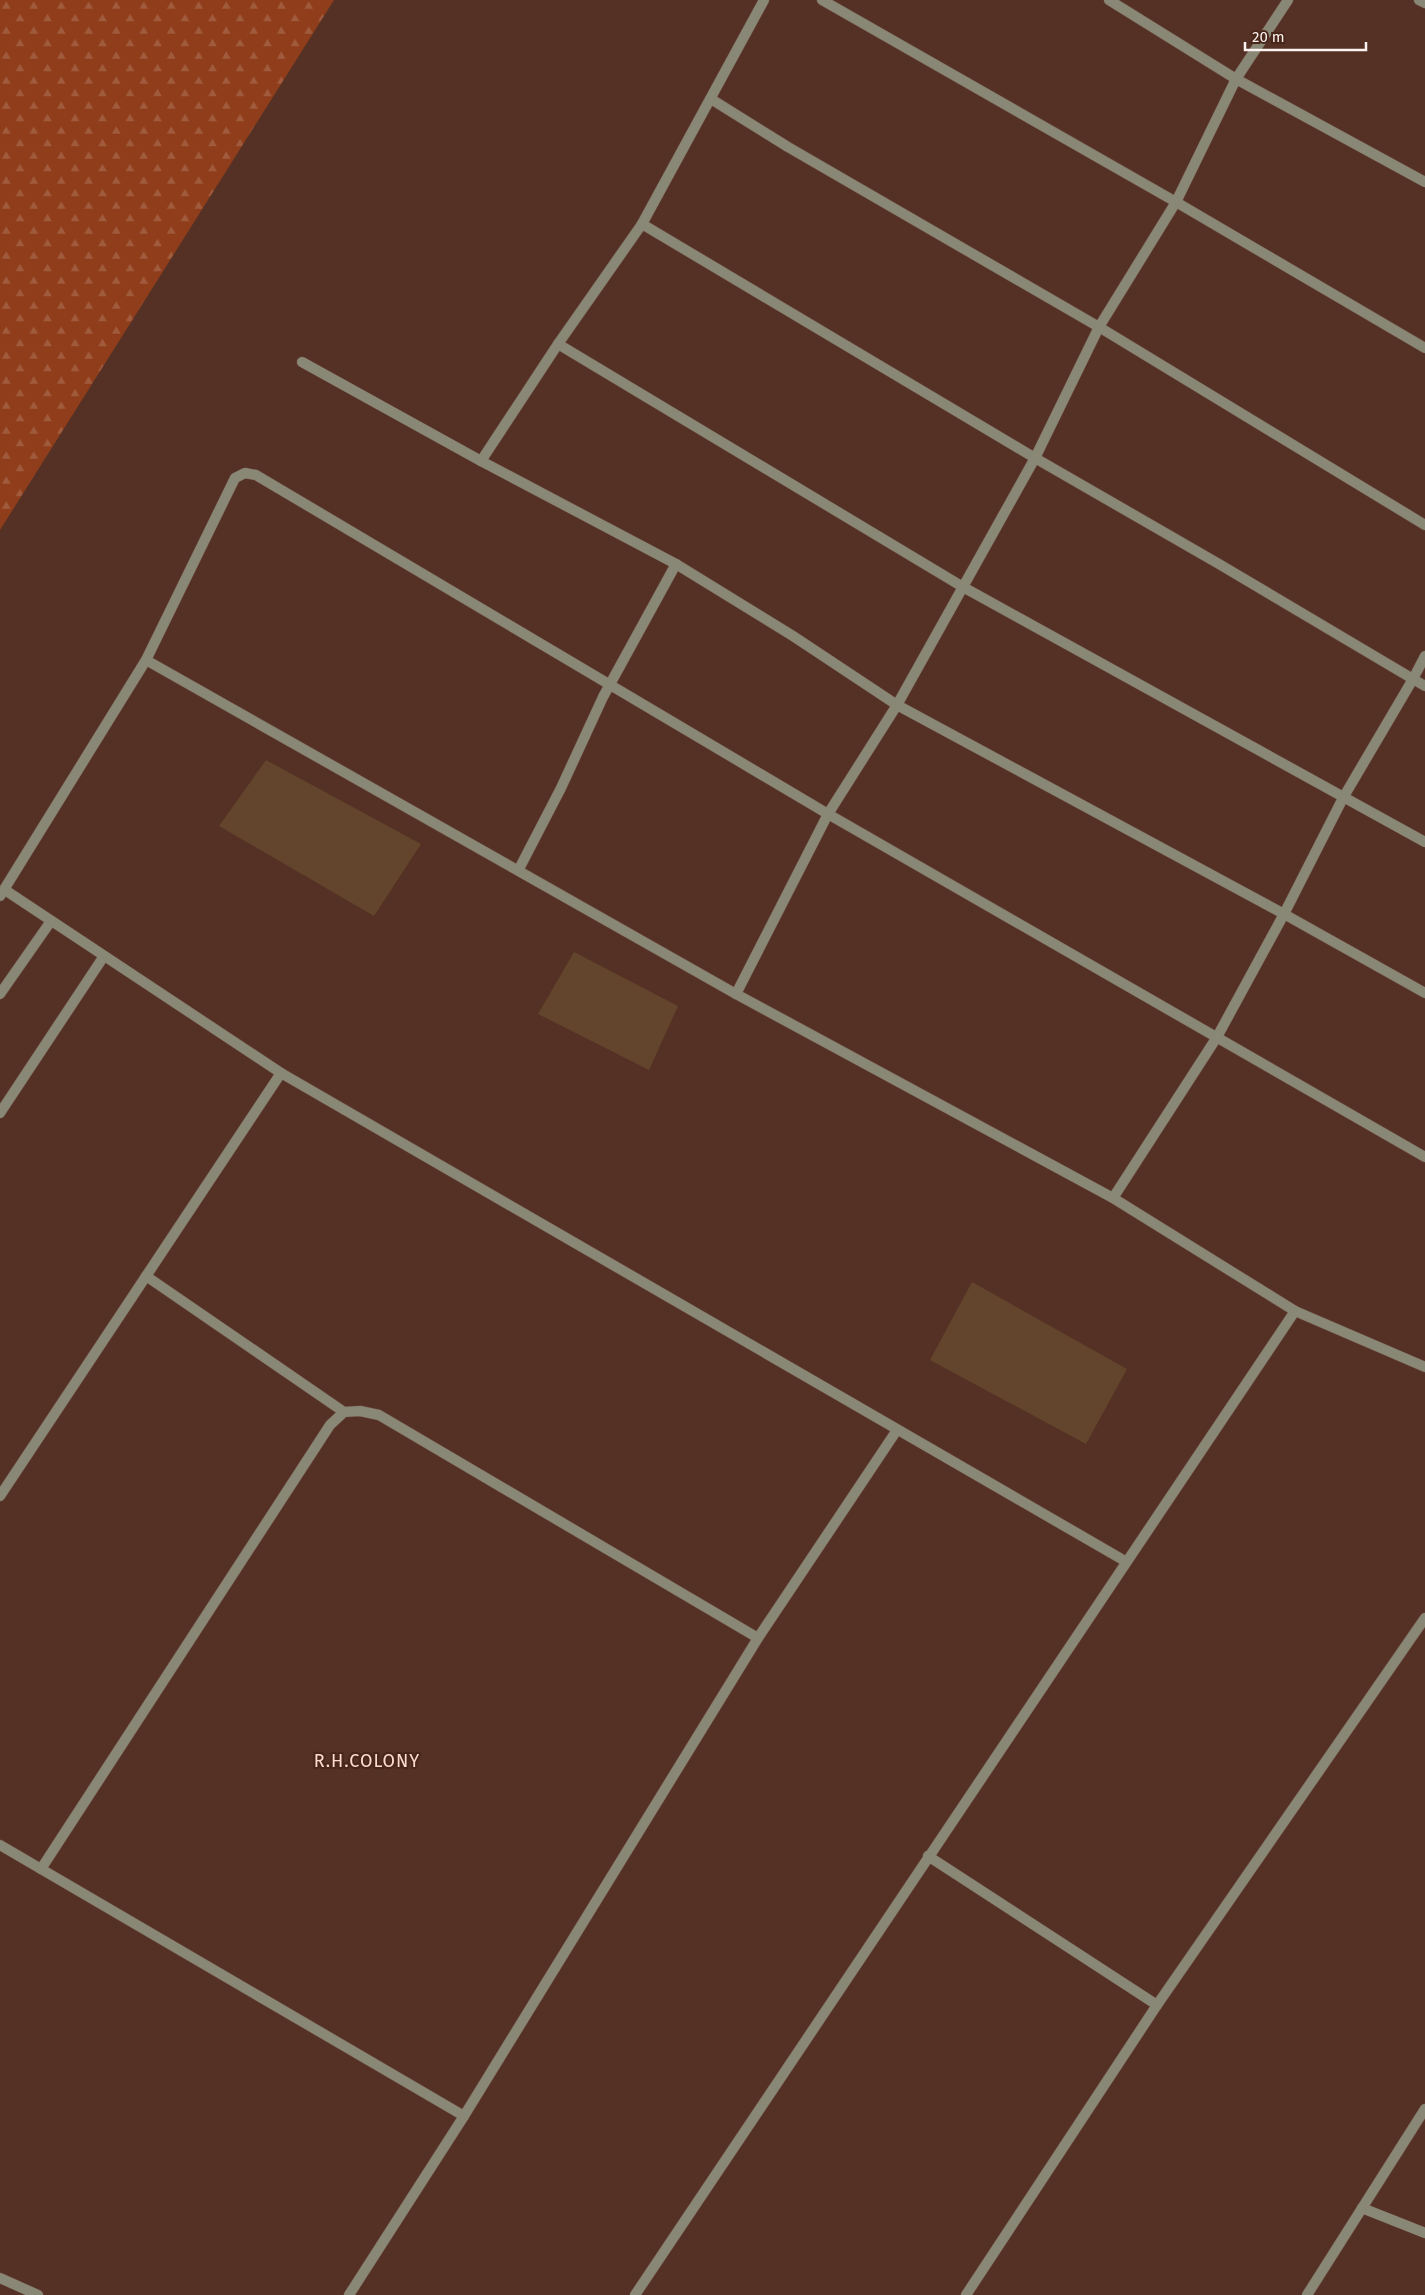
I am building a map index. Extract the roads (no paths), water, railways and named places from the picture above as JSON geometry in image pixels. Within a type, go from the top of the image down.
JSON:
[{"type":"street","points":[[481,461],[558,344],[642,224],[764,0]]},
{"type":"street","points":[[822,0],[1176,202],[1425,348]]},
{"type":"street","points":[[1109,0],[1236,79],[1425,182]]},
{"type":"street","points":[[736,994],[828,814],[897,705],[1035,458],[1099,327],[1176,202],[1236,79],[1288,0]]},
{"type":"street","points":[[1419,0],[1425,4]]},
{"type":"street","points":[[711,99],[804,157],[1099,327],[1425,525]]},
{"type":"street","points":[[642,224],[1035,458],[1425,686]]},
{"type":"street","points":[[558,344],[963,587],[1425,842]]},
{"type":"street","points":[[302,362],[481,461],[676,564],[793,636],[897,705],[1284,914],[1425,993]]},
{"type":"street","points":[[1125,1561],[281,1073],[51,921],[2,893],[146,660],[235,478],[245,473],[256,475],[609,686],[828,814],[1425,1157]]},
{"type":"street","points":[[519,869],[562,788],[609,686],[676,564]]},
{"type":"street","points":[[1113,1198],[1217,1037],[1344,798],[1425,656]]},
{"type":"street","points":[[146,660],[519,869],[736,994],[1113,1198],[1295,1311],[1425,1367]]},
{"type":"street","points":[[0,994],[51,921]]},
{"type":"street","points":[[0,1113],[104,956]]},
{"type":"street","points":[[0,1496],[281,1073]]},
{"type":"street","points":[[146,1276],[344,1412]]},
{"type":"street","points":[[635,2295],[1125,1561],[1295,1311]]},
{"type":"street","points":[[41,1869],[330,1426],[344,1412],[360,1410],[379,1415],[758,1638]]},
{"type":"street","points":[[349,2295],[464,2116],[758,1638],[897,1430]]},
{"type":"street","points":[[966,2295],[1157,2005],[1425,1618]]},
{"type":"street","points":[[0,1845],[464,2116]]},
{"type":"street","points":[[928,1856],[1157,2005]]},
{"type":"street","points":[[1307,2295],[1425,2109]]},
{"type":"street","points":[[1362,2208],[1425,2233]]},
{"type":"street","points":[[0,2278],[38,2295]]},
{"type":"district","name":"R.H.COLONY","points":[[367,1761]]}]
